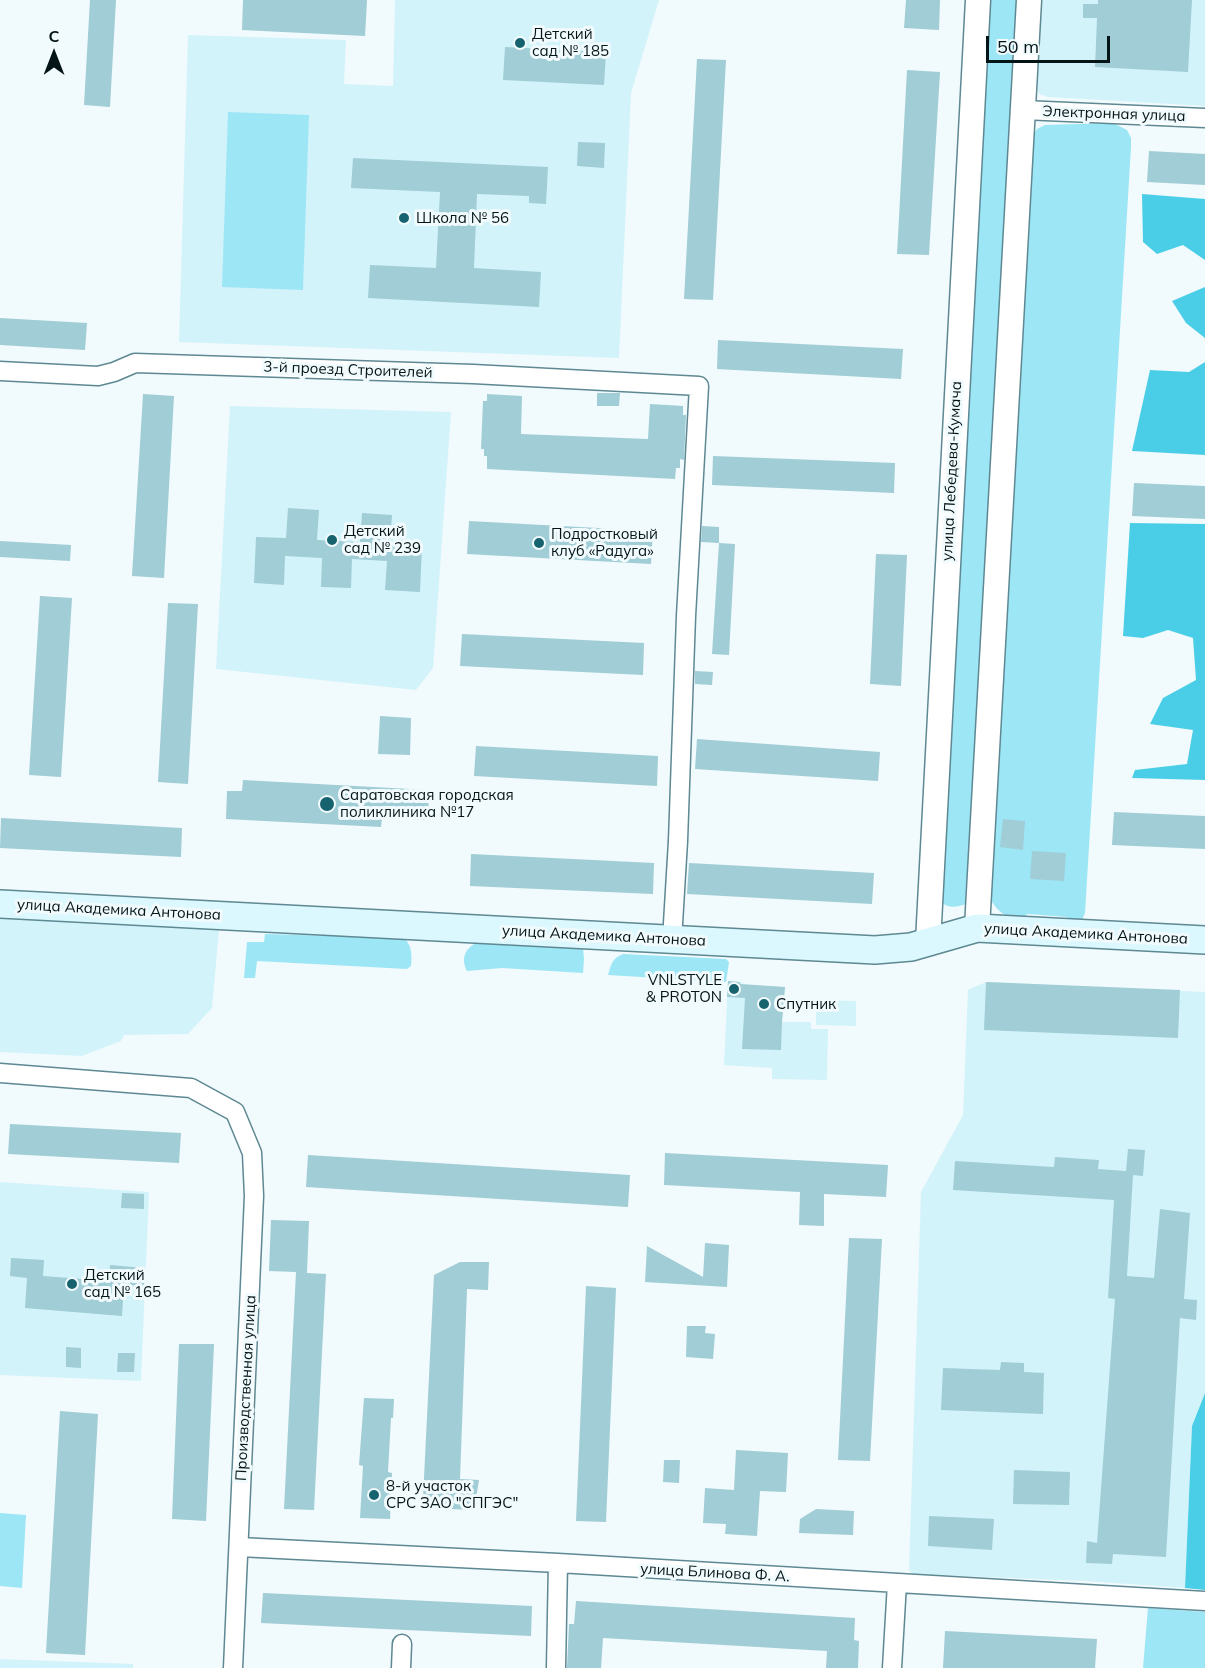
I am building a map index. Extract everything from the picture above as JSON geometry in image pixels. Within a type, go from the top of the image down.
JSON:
[{"type":"main road","name":"улица Академика Антонова","points":[[0,904],[875,951],[911,947],[977,928],[1205,940]]},
{"type":"street","name":"улица Лебедева-Кумача","points":[[928,942],[978,0]]},
{"type":"street","points":[[977,928],[1029,0]]},
{"type":"street","name":"Электронная улица","points":[[1023,110],[1205,118]]},
{"type":"street","name":"3-й проезд Строителей","points":[[0,371],[98,376],[135,363],[474,374],[699,386],[672,940]]},
{"type":"street","name":"Производственная улица","points":[[0,1073],[191,1088],[235,1112],[252,1153],[254,1196],[233,1668]]},
{"type":"street","name":"улица Блинова Ф. А.","points":[[239,1547],[558,1563],[1198,1601]]},
{"type":"street","points":[[556,1668],[558,1563]]},
{"type":"street","points":[[892,1668],[897,1583]]},
{"type":"street","points":[[401,1668],[402,1644]]},
{"type":"shaded area","name":"Школа № 56","points":[[395,0],[659,0],[631,93],[619,358],[179,342],[188,35],[346,40],[344,84],[393,86]]},
{"type":"shaded area","points":[[985,0],[1019,0],[969,899],[966,904],[953,907],[941,902]]},
{"type":"shaded area","points":[[1039,0],[1205,0],[1205,106],[1048,97],[1039,94],[1036,82]]},
{"type":"shaded area","points":[[228,112],[309,115],[303,290],[222,287]]},
{"type":"shaded area","points":[[1113,123],[1127,130],[1131,138],[1131,147],[1085,913],[1081,922],[1069,922],[1067,917],[1027,914],[1022,920],[1003,914],[990,898],[1031,138],[1037,129],[1045,125]]},
{"type":"shaded area","points":[[1142,194],[1205,199],[1205,260],[1183,245],[1157,254],[1143,242]]},
{"type":"shaded area","points":[[1205,287],[1205,338],[1186,323],[1172,301]]},
{"type":"shaded area","points":[[1205,362],[1205,455],[1132,451],[1150,370],[1189,372]]},
{"type":"shaded area","name":"Детский сад № 239","points":[[230,406],[451,412],[433,668],[416,690],[216,669]]},
{"type":"shaded area","points":[[1130,523],[1205,524],[1205,780],[1132,778],[1135,770],[1187,764],[1193,730],[1150,724],[1163,698],[1196,680],[1193,638],[1168,630],[1143,638],[1123,636]]},
{"type":"shaded area","points":[[0,918],[219,930],[212,1008],[188,1034],[124,1035],[121,1041],[82,1056],[0,1052]]},
{"type":"shaded area","points":[[265,934],[404,938],[410,947],[411,966],[407,969],[257,961],[255,978],[244,978],[247,942],[264,942]]},
{"type":"shaded area","points":[[480,941],[583,948],[583,973],[502,968],[467,971],[464,957],[471,946]]},
{"type":"shaded area","points":[[623,954],[726,959],[729,962],[726,982],[608,975],[614,960]]},
{"type":"shaded area","points":[[728,981],[747,985],[785,987],[782,1022],[811,1022],[811,1029],[828,1029],[827,1080],[772,1079],[772,1068],[724,1065]]},
{"type":"shaded area","points":[[986,982],[1205,992],[1205,1393],[1192,1426],[1185,1588],[1085,1581],[913,1574],[909,1570],[921,1192],[963,1115],[968,990]]},
{"type":"shaded area","points":[[816,1000],[856,1001],[856,1026],[816,1025]]},
{"type":"shaded area","name":"Детский сад № 165","points":[[0,1182],[149,1192],[141,1381],[0,1375]]},
{"type":"shaded area","points":[[1205,1393],[1205,1590],[1185,1588],[1192,1426]]},
{"type":"shaded area","points":[[0,1513],[26,1515],[22,1588],[0,1586]]},
{"type":"shaded area","points":[[1148,1608],[1205,1612],[1205,1668],[1143,1668]]},
{"type":"shaded area","points":[[0,1659],[133,1664],[133,1668],[0,1668]]},
{"type":"building","points":[[90,0],[116,0],[110,107],[84,105]]},
{"type":"building","points":[[243,0],[367,0],[365,36],[242,30]]},
{"type":"building","points":[[906,0],[940,0],[939,30],[904,28]]},
{"type":"building","points":[[1098,0],[1192,0],[1188,72],[1095,67],[1097,18],[1083,18],[1083,4],[1098,4]]},
{"type":"building","points":[[505,47],[606,52],[604,85],[503,80]]},
{"type":"building","points":[[697,59],[726,60],[713,300],[684,299]]},
{"type":"building","points":[[907,70],[940,72],[929,255],[897,254]]},
{"type":"building","points":[[578,142],[605,143],[604,168],[577,166]]},
{"type":"building","points":[[1149,151],[1205,154],[1205,185],[1147,182]]},
{"type":"building","points":[[353,158],[548,167],[546,204],[529,203],[529,196],[477,194],[474,268],[541,272],[539,307],[368,298],[370,265],[436,268],[440,192],[351,188]]},
{"type":"building","points":[[0,318],[87,323],[85,350],[0,345]]},
{"type":"building","points":[[718,340],[903,349],[901,379],[717,369]]},
{"type":"building","points":[[597,393],[620,393],[619,406],[597,406]]},
{"type":"building","points":[[143,394],[174,396],[164,578],[132,576]]},
{"type":"building","points":[[487,394],[522,396],[521,434],[648,439],[650,404],[683,406],[683,415],[686,415],[684,460],[680,459],[680,468],[676,468],[675,479],[487,469],[487,456],[484,456],[484,449],[481,449],[483,401],[487,401]]},
{"type":"building","points":[[713,456],[895,463],[894,493],[712,485]]},
{"type":"building","points":[[1134,483],[1205,486],[1205,519],[1132,516]]},
{"type":"building","points":[[288,508],[319,510],[317,540],[360,542],[362,513],[392,515],[390,544],[422,546],[420,592],[385,590],[387,561],[352,559],[351,588],[321,587],[322,558],[285,556],[284,585],[254,583],[256,537],[286,538]]},
{"type":"building","points":[[469,521],[653,531],[651,564],[467,554]]},
{"type":"building","points":[[702,526],[719,527],[719,543],[701,542]]},
{"type":"building","points":[[0,541],[71,545],[70,561],[0,557]]},
{"type":"building","points":[[719,543],[735,544],[729,655],[712,654]]},
{"type":"building","points":[[876,554],[907,555],[901,686],[870,684]]},
{"type":"building","points":[[40,596],[72,598],[61,777],[29,775]]},
{"type":"building","points":[[168,603],[198,604],[188,784],[158,782]]},
{"type":"building","points":[[462,634],[644,643],[643,675],[460,666]]},
{"type":"building","points":[[695,671],[713,672],[712,685],[695,684]]},
{"type":"building","points":[[380,716],[411,718],[410,755],[378,754]]},
{"type":"building","points":[[697,739],[880,752],[878,781],[695,769]]},
{"type":"building","points":[[476,746],[658,756],[657,786],[474,776]]},
{"type":"building","points":[[243,780],[429,790],[428,820],[382,818],[381,827],[226,819],[227,791],[242,791]]},
{"type":"building","points":[[1114,812],[1205,816],[1205,849],[1112,845]]},
{"type":"building","points":[[1,818],[182,828],[181,857],[0,848]]},
{"type":"building","points":[[1003,819],[1025,821],[1023,850],[1000,847]]},
{"type":"building","points":[[1032,851],[1066,853],[1064,881],[1030,879]]},
{"type":"building","points":[[471,854],[654,863],[653,894],[470,886]]},
{"type":"building","points":[[689,863],[874,873],[872,904],[687,894]]},
{"type":"building","name":"Спутник","points":[[728,981],[785,987],[781,1050],[742,1049],[745,998],[727,997]]},
{"type":"building","points":[[986,982],[1180,990],[1178,1038],[984,1030]]},
{"type":"building","points":[[10,1124],[181,1133],[179,1163],[8,1154]]},
{"type":"building","points":[[1128,1149],[1145,1150],[1143,1176],[1133,1175],[1127,1276],[1154,1278],[1160,1209],[1190,1213],[1184,1299],[1197,1300],[1196,1320],[1180,1318],[1166,1557],[1113,1554],[1112,1564],[1086,1563],[1087,1541],[1097,1543],[1115,1299],[1108,1298],[1114,1200],[953,1190],[955,1161],[1054,1167],[1055,1157],[1099,1160],[1098,1169],[1126,1171]]},
{"type":"building","points":[[665,1153],[888,1165],[886,1197],[824,1194],[824,1226],[799,1225],[800,1192],[664,1185]]},
{"type":"building","points":[[308,1155],[630,1175],[628,1207],[306,1187]]},
{"type":"building","points":[[122,1193],[144,1194],[144,1209],[121,1208]]},
{"type":"building","points":[[271,1220],[309,1221],[307,1273],[326,1274],[314,1510],[284,1509],[296,1272],[269,1271]]},
{"type":"building","points":[[849,1238],[882,1239],[870,1461],[838,1460]]},
{"type":"building","points":[[705,1243],[729,1245],[727,1287],[645,1282],[647,1246],[703,1277]]},
{"type":"building","points":[[11,1258],[44,1260],[43,1276],[109,1281],[110,1265],[145,1268],[144,1286],[124,1285],[122,1316],[25,1308],[27,1278],[10,1276]]},
{"type":"building","points":[[460,1262],[489,1262],[488,1290],[467,1289],[460,1479],[479,1480],[474,1510],[449,1509],[423,1498],[434,1275]]},
{"type":"building","points":[[586,1286],[616,1288],[606,1522],[576,1521]]},
{"type":"building","points":[[687,1326],[706,1326],[705,1333],[715,1334],[713,1359],[686,1357]]},
{"type":"building","points":[[179,1344],[214,1344],[206,1521],[172,1519]]},
{"type":"building","points":[[66,1347],[81,1348],[81,1368],[66,1367]]},
{"type":"building","points":[[118,1353],[135,1353],[134,1372],[117,1372]]},
{"type":"building","points":[[1001,1362],[1024,1363],[1024,1372],[1044,1373],[1043,1414],[941,1410],[943,1368],[1000,1370]]},
{"type":"building","points":[[364,1398],[394,1399],[388,1472],[392,1473],[390,1519],[360,1518],[363,1466],[359,1465]]},
{"type":"building","points":[[60,1411],[98,1414],[85,1655],[46,1653]]},
{"type":"building","points":[[736,1450],[788,1453],[786,1492],[760,1491],[757,1536],[725,1534],[726,1524],[703,1523],[705,1488],[734,1490]]},
{"type":"building","points":[[664,1460],[680,1460],[679,1483],[663,1482]]},
{"type":"building","points":[[1014,1470],[1070,1472],[1069,1505],[1013,1504]]},
{"type":"building","points":[[816,1509],[854,1511],[853,1535],[799,1533],[800,1519]]},
{"type":"building","points":[[929,1516],[994,1519],[992,1550],[928,1546]]},
{"type":"building","points":[[263,1593],[532,1606],[531,1636],[261,1623]]},
{"type":"building","points":[[576,1601],[855,1618],[854,1640],[859,1641],[858,1668],[826,1668],[827,1651],[603,1638],[601,1668],[567,1668],[569,1624],[574,1624]]},
{"type":"building","points":[[945,1631],[1097,1639],[1095,1668],[943,1668]]},
{"type":"place","name":"Детский сад № 185","points":[[520,43]]},
{"type":"place","name":"Школа № 56","points":[[404,218]]},
{"type":"place","name":"Детский сад № 239","points":[[332,540]]},
{"type":"place","name":"Подростковый клуб «Радуга»","points":[[539,543]]},
{"type":"place","name":"Саратовская городская поликлиника №17","points":[[327,804]]},
{"type":"place","name":"VNLSTYLE & PROTON","points":[[734,989]]},
{"type":"place","name":"Спутник","points":[[764,1004]]},
{"type":"place","name":"Детский сад № 165","points":[[72,1284]]},
{"type":"place","name":"8-й участок СРС ЗАО \"СПГЭС\"","points":[[374,1495]]}]
